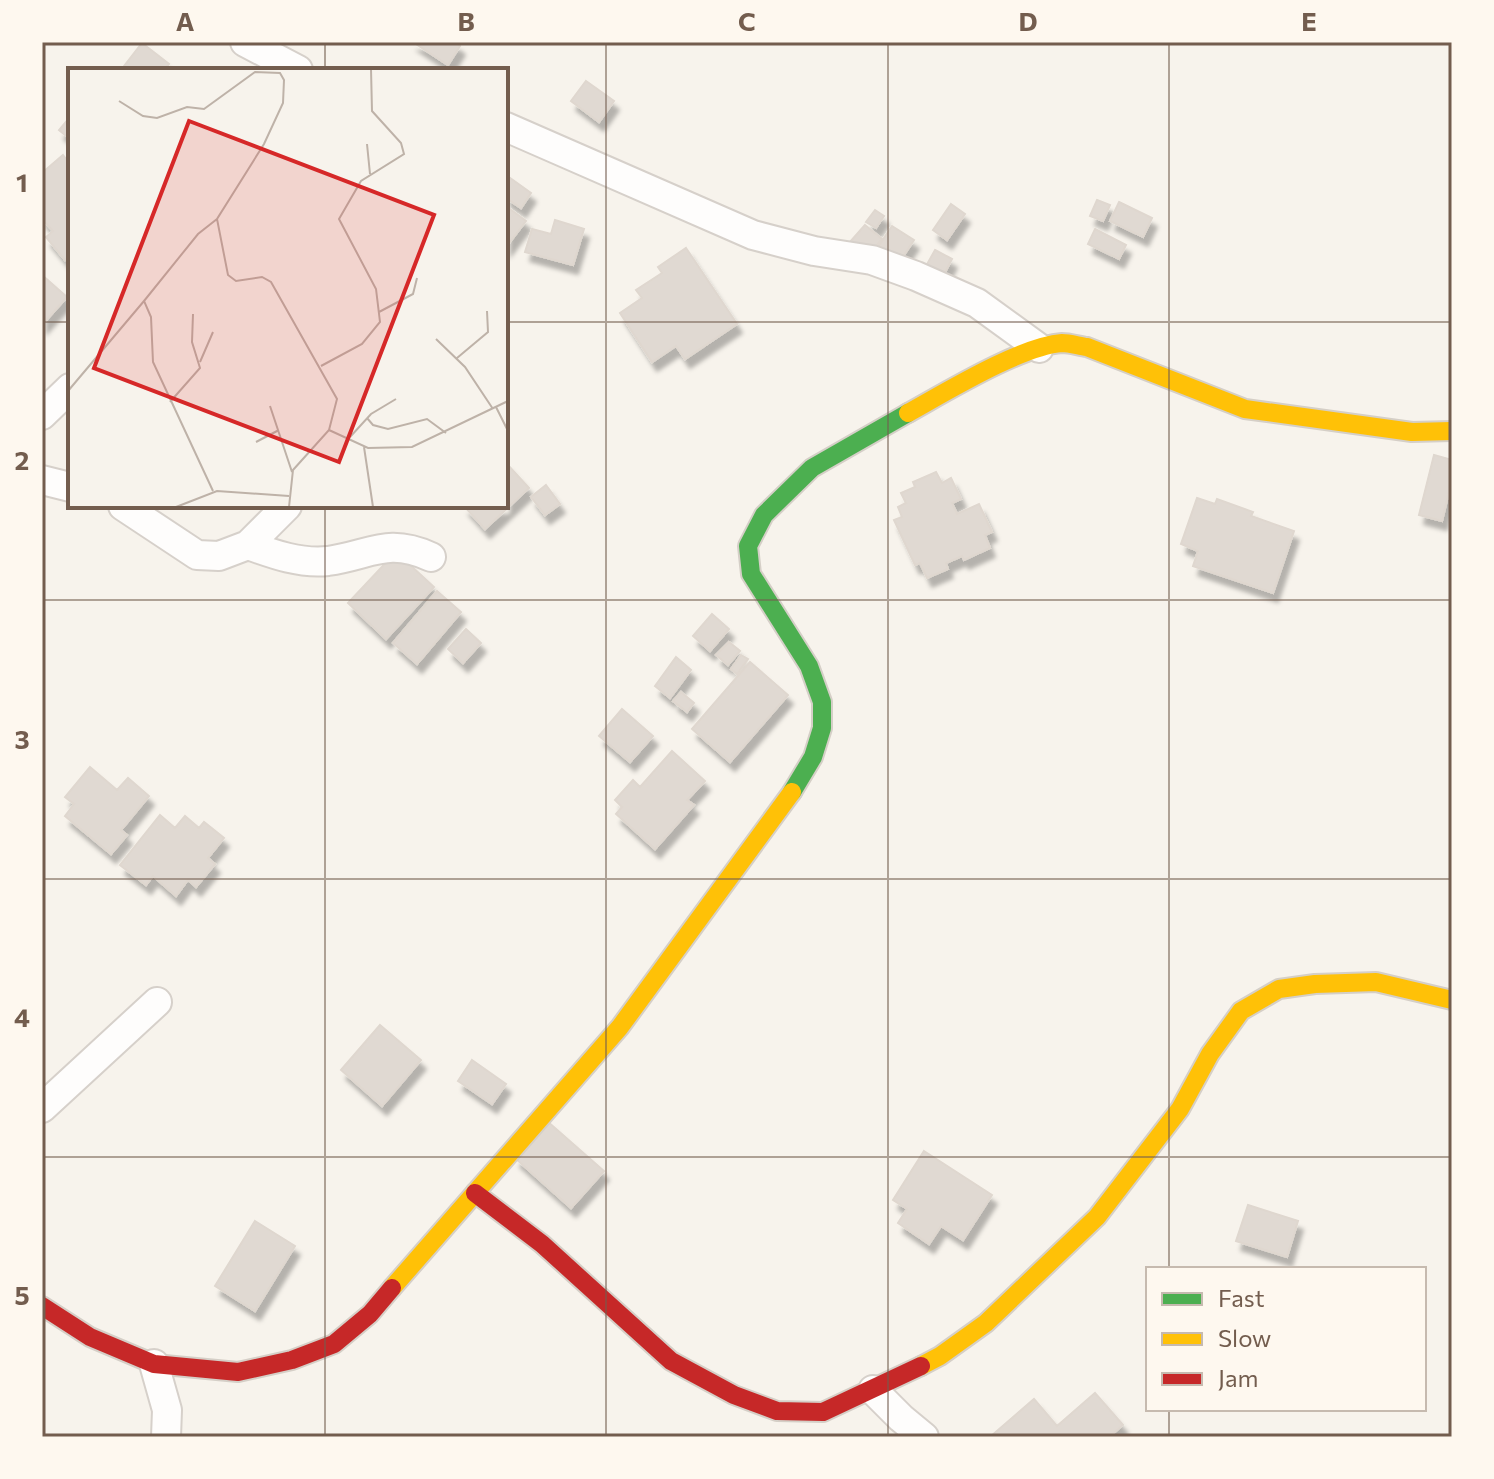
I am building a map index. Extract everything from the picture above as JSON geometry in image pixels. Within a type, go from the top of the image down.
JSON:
[{"type":"street","points":[[245,42],[294,68]]},
{"type":"street","points":[[508,128],[753,235],[814,251],[872,260],[916,276],[977,303],[1039,348]]},
{"type":"street","points":[[42,1306],[90,1337],[154,1364],[238,1372],[292,1360],[334,1344],[370,1314],[429,1242],[620,1027],[796,786],[813,757],[822,728],[822,702],[809,666],[751,574],[748,546],[764,515],[812,468],[990,369],[1039,348],[1064,343],[1087,347],[1245,409],[1412,432],[1452,431]]},
{"type":"street","points":[[42,415],[68,390]]},
{"type":"street","points":[[42,480],[68,486]]},
{"type":"street","points":[[126,508],[197,555],[219,556],[248,545],[285,508]]},
{"type":"street","points":[[248,545],[305,561],[328,561],[390,546],[411,548],[431,557]]},
{"type":"street","points":[[475,1193],[542,1244],[671,1361],[734,1395],[777,1411],[823,1412],[940,1356],[986,1323],[1097,1217],[1180,1109],[1210,1054],[1241,1011],[1279,989],[1315,984],[1376,982],[1452,1000]]},
{"type":"street","points":[[44,1096],[157,1002]]},
{"type":"street","points":[[154,1364],[167,1410],[166,1437]]},
{"type":"street","points":[[873,1390],[924,1437]]},
{"type":"building","points":[[413,42],[455,42],[460,46],[448,65]]},
{"type":"building","points":[[142,43],[169,64],[166,68],[123,68]]},
{"type":"building","points":[[586,81],[614,101],[599,122],[571,101]]},
{"type":"building","points":[[68,119],[68,137],[59,130]]},
{"type":"building","points":[[63,155],[68,161],[68,258],[65,260],[46,237],[53,231],[42,219],[42,173]]},
{"type":"building","points":[[508,176],[531,193],[521,208],[508,199]]},
{"type":"building","points":[[1097,200],[1110,205],[1103,221],[1090,216]]},
{"type":"building","points":[[1119,202],[1152,218],[1143,237],[1110,221]]},
{"type":"building","points":[[951,204],[965,214],[947,240],[933,230]]},
{"type":"building","points":[[508,208],[526,221],[508,244]]},
{"type":"building","points":[[875,210],[884,216],[876,228],[866,222]]},
{"type":"building","points":[[555,220],[584,229],[573,265],[525,252],[532,229],[551,234]]},
{"type":"building","points":[[865,225],[882,239],[867,257],[850,242]]},
{"type":"building","points":[[892,226],[914,240],[900,261],[878,247]]},
{"type":"building","points":[[1095,229],[1126,245],[1119,259],[1088,244]]},
{"type":"building","points":[[686,248],[737,324],[685,359],[676,346],[652,362],[620,313],[642,298],[636,290],[662,273],[658,267]]},
{"type":"building","points":[[935,250],[952,259],[942,278],[925,268]]},
{"type":"building","points":[[42,275],[67,297],[42,325]]},
{"type":"building","points":[[1434,455],[1452,460],[1452,479],[1442,521],[1419,515]]},
{"type":"building","points":[[508,465],[529,488],[508,508]]},
{"type":"building","points":[[936,472],[942,483],[951,478],[961,499],[952,503],[957,514],[979,504],[992,532],[985,535],[990,548],[964,560],[962,556],[946,563],[948,569],[927,578],[920,563],[915,565],[894,520],[902,517],[898,507],[906,503],[901,493],[915,487],[913,482]]},
{"type":"building","points":[[546,485],[560,504],[545,515],[531,497]]},
{"type":"building","points":[[1197,498],[1215,504],[1217,499],[1253,512],[1251,516],[1294,531],[1273,593],[1193,566],[1198,551],[1181,544]]},
{"type":"building","points":[[466,508],[508,508],[485,529]]},
{"type":"building","points":[[396,552],[434,587],[386,639],[348,603]]},
{"type":"building","points":[[437,591],[461,612],[417,664],[393,643]]},
{"type":"building","points":[[712,614],[729,629],[710,651],[693,636]]},
{"type":"building","points":[[466,629],[481,643],[463,663],[448,649]]},
{"type":"building","points":[[729,642],[740,651],[728,665],[716,655]]},
{"type":"building","points":[[741,655],[748,659],[737,674],[731,669]]},
{"type":"building","points":[[676,657],[691,670],[670,698],[655,686]]},
{"type":"building","points":[[750,662],[788,695],[730,762],[692,729]]},
{"type":"building","points":[[681,692],[694,703],[687,712],[673,701]]},
{"type":"building","points":[[622,709],[653,736],[630,762],[599,736]]},
{"type":"building","points":[[672,751],[705,781],[687,800],[694,805],[655,849],[616,814],[622,807],[615,800],[633,780],[640,787]]},
{"type":"building","points":[[90,767],[117,790],[128,778],[149,796],[121,830],[127,835],[111,854],[65,816],[74,804],[65,797]]},
{"type":"building","points":[[160,815],[175,828],[185,816],[199,828],[204,822],[224,838],[208,858],[215,864],[196,887],[188,880],[176,896],[153,876],[146,885],[120,865]]},
{"type":"building","points":[[380,1025],[421,1060],[382,1106],[341,1070]]},
{"type":"building","points":[[472,1060],[506,1084],[492,1104],[458,1081]]},
{"type":"building","points":[[547,1121],[604,1171],[571,1208],[515,1158]]},
{"type":"building","points":[[924,1151],[992,1195],[963,1240],[941,1226],[929,1244],[898,1223],[907,1209],[893,1200]]},
{"type":"building","points":[[1248,1205],[1298,1221],[1287,1257],[1236,1241]]},
{"type":"building","points":[[255,1221],[295,1246],[255,1311],[215,1286]]},
{"type":"building","points":[[1095,1393],[1123,1425],[1109,1437],[990,1437],[1034,1399],[1057,1426]]},
{"type":"traffic: fast","points":[[792,792],[813,757],[822,728],[822,702],[809,666],[751,574],[748,546],[764,515],[812,468],[908,413]]},
{"type":"traffic: slow","points":[[908,413],[1005,361],[1062,343],[1087,347],[1245,409],[1412,432],[1452,431]]},
{"type":"traffic: slow","points":[[392,1288],[620,1027],[792,792]]},
{"type":"traffic: slow","points":[[921,1366],[986,1323],[1097,1217],[1180,1109],[1210,1054],[1241,1011],[1279,989],[1315,984],[1376,982],[1452,1000]]},
{"type":"traffic: jam","points":[[475,1193],[542,1244],[671,1361],[734,1395],[777,1411],[823,1412],[921,1366]]},
{"type":"traffic: jam","points":[[42,1306],[90,1337],[154,1364],[238,1372],[292,1360],[334,1344],[370,1314],[392,1288]]}]
